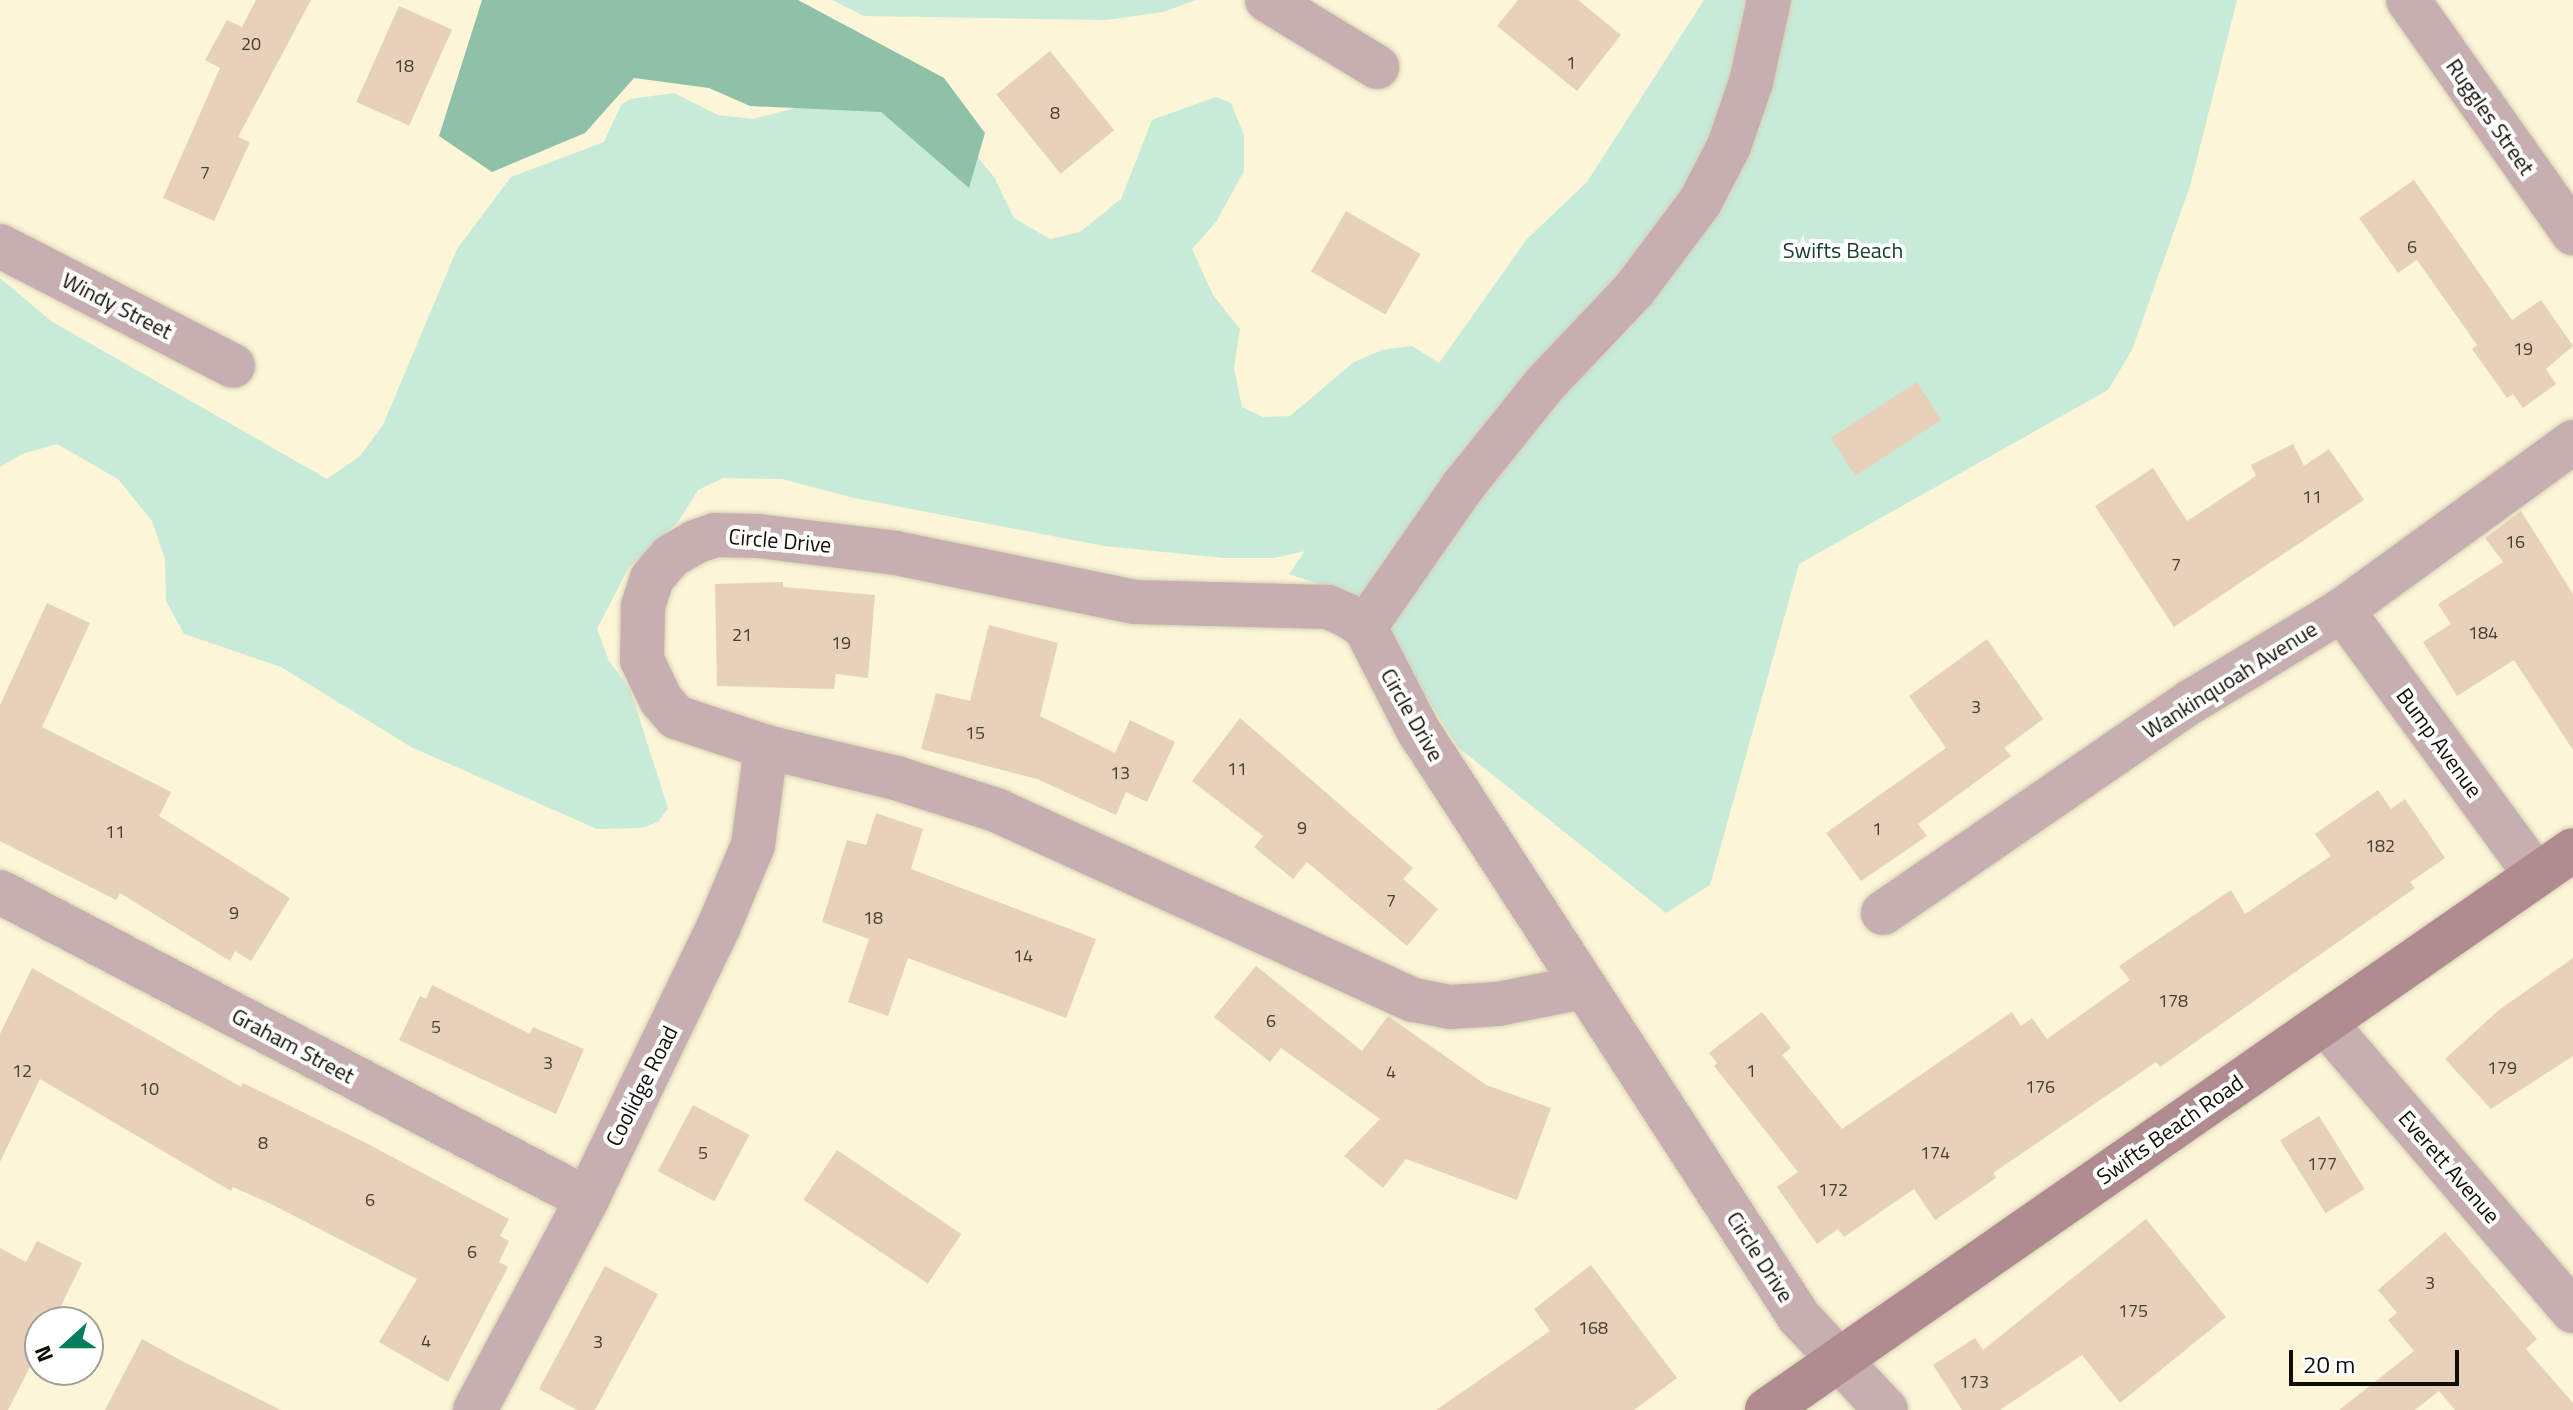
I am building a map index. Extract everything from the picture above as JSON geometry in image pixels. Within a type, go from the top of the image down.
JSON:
[{"type":"street","points":[[1267,0],[1377,67]]},
{"type":"street","points":[[1365,627],[1463,486],[1545,384],[1634,290],[1700,202],[1729,146],[1751,82],[1769,0]]},
{"type":"street","name":"Ruggles Street","points":[[2408,0],[2573,233]]},
{"type":"street","name":"Windy Street","points":[[0,246],[233,366]]},
{"type":"street","name":"Wankinquoah Avenue","points":[[1883,913],[2192,701],[2342,610],[2573,442]]},
{"type":"street","name":"Circle Drive","points":[[1583,987],[1498,1004],[1450,1007],[1413,1000],[1144,873],[999,811],[883,775],[766,747],[676,717],[661,700],[642,660],[643,606],[652,578],[671,556],[715,535],[896,553],[1134,602],[1328,607],[1365,627],[1403,705],[1799,1317],[1886,1410]]},
{"type":"street","name":"Bump Avenue","points":[[2342,610],[2536,875]]},
{"type":"street","name":"Coolidge Road","points":[[475,1410],[587,1199],[679,1013],[753,845],[766,747]]},
{"type":"street","name":"Swifts Beach Road","points":[[1767,1410],[2573,850]]},
{"type":"street","name":"Graham Street","points":[[0,892],[587,1199]]},
{"type":"street","name":"Everett Avenue","points":[[2325,1023],[2573,1311]]},
{"type":"green space","points":[[482,0],[798,0],[944,78],[985,133],[969,188],[881,112],[750,106],[709,88],[634,78],[585,133],[492,172],[439,136]]},
{"type":"green space","points":[[832,0],[1196,0],[1163,12],[1106,20],[864,16]]},
{"type":"green space","name":"Swifts Beach","points":[[1704,0],[2237,0],[2190,186],[2132,350],[2108,390],[1799,564],[1710,885],[1666,913],[1459,748],[1384,632],[1342,592],[1289,574],[1305,551],[1274,558],[1223,558],[1104,546],[854,498],[782,479],[723,478],[698,490],[678,522],[629,567],[597,629],[609,661],[630,689],[668,808],[658,822],[642,828],[597,829],[411,747],[281,667],[184,634],[166,601],[165,559],[152,521],[118,479],[57,444],[22,454],[0,467],[0,278],[51,321],[327,479],[360,456],[383,425],[457,249],[511,177],[604,142],[621,105],[630,99],[674,93],[718,115],[753,119],[837,97],[949,121],[994,177],[1014,218],[1050,239],[1080,232],[1121,199],[1152,120],[1216,97],[1231,103],[1244,135],[1244,171],[1216,222],[1192,249],[1213,295],[1240,329],[1234,368],[1242,407],[1263,417],[1290,416],[1354,362],[1382,350],[1412,346],[1439,363],[1527,239],[1587,182]]},
{"type":"building","points":[[256,0],[311,0],[238,137],[250,142],[214,221],[163,198],[220,68],[205,60],[227,20],[242,27]]},
{"type":"building","points":[[1518,0],[1578,0],[1621,35],[1577,91],[1497,26]]},
{"type":"building","points":[[399,6],[452,30],[409,126],[356,102]]},
{"type":"building","points":[[1050,51],[1114,130],[1061,174],[996,94]]},
{"type":"building","points":[[2414,180],[2512,320],[2541,300],[2573,346],[2546,369],[2556,384],[2523,408],[2513,394],[2507,398],[2472,349],[2477,345],[2417,260],[2398,273],[2359,218]]},
{"type":"building","points":[[1346,211],[1420,254],[1385,315],[1311,272]]},
{"type":"building","points":[[1917,382],[1942,420],[1855,476],[1831,438]]},
{"type":"building","points":[[2293,444],[2304,466],[2329,449],[2364,500],[2174,627],[2095,506],[2153,468],[2187,521],[2256,476],[2251,465]]},
{"type":"building","points":[[2521,511],[2573,594],[2573,750],[2514,660],[2457,696],[2423,642],[2451,624],[2438,604],[2503,562],[2485,538]]},
{"type":"building","points":[[783,582],[783,587],[875,595],[868,678],[836,674],[834,689],[717,686],[715,584]]},
{"type":"building","points":[[47,603],[90,623],[42,727],[171,792],[159,816],[290,898],[251,961],[235,951],[230,961],[120,893],[116,900],[0,841],[0,705]]},
{"type":"building","points":[[989,625],[1058,643],[1040,716],[1115,753],[1130,720],[1175,742],[1147,802],[1126,792],[1116,815],[1037,779],[921,749],[936,693],[970,701]]},
{"type":"building","points":[[1987,639],[2043,719],[2004,748],[2011,756],[1918,824],[1927,836],[1861,881],[1826,833],[1946,748],[1909,696]]},
{"type":"building","points":[[1240,718],[1413,868],[1403,879],[1438,909],[1407,946],[1307,862],[1293,879],[1254,847],[1263,836],[1192,781]]},
{"type":"building","points":[[2378,790],[2391,809],[2405,799],[2445,858],[2410,882],[2415,888],[2160,1067],[2156,1062],[1993,1173],[1996,1178],[1935,1220],[1914,1189],[1844,1237],[1838,1229],[1817,1244],[1777,1187],[1798,1172],[1714,1066],[1717,1063],[1709,1053],[1762,1012],[1791,1048],[1782,1055],[1842,1129],[2012,1012],[2021,1026],[2032,1018],[2047,1039],[2130,980],[2119,966],[2231,890],[2245,914],[2331,856],[2315,834]]},
{"type":"building","points":[[876,813],[923,829],[911,869],[1096,939],[1066,1018],[908,958],[888,1016],[848,1002],[869,939],[822,922],[847,840],[866,845]]},
{"type":"building","points":[[2573,958],[2573,1056],[2491,1109],[2445,1059],[2499,1010]]},
{"type":"building","points":[[1256,966],[1362,1051],[1388,1016],[1486,1085],[1551,1108],[1517,1200],[1406,1159],[1383,1188],[1344,1156],[1380,1119],[1281,1048],[1270,1062],[1214,1017]]},
{"type":"building","points":[[32,968],[241,1087],[243,1083],[368,1144],[509,1219],[500,1236],[509,1241],[499,1262],[508,1267],[448,1382],[379,1342],[417,1279],[271,1204],[233,1187],[231,1191],[40,1079],[0,1162],[0,1034]]},
{"type":"building","points":[[432,985],[530,1034],[533,1027],[584,1049],[556,1114],[399,1040],[420,996],[426,999]]},
{"type":"building","points":[[693,1105],[750,1135],[714,1201],[658,1171]]},
{"type":"building","points":[[2319,1116],[2365,1189],[2326,1213],[2280,1140]]},
{"type":"building","points":[[837,1150],[961,1234],[928,1284],[803,1200]]},
{"type":"building","points":[[2146,1219],[2226,1317],[2120,1403],[2082,1355],[2000,1410],[1962,1410],[1933,1365],[1975,1338],[1983,1350]]},
{"type":"building","points":[[2445,1232],[2537,1339],[2526,1349],[2573,1403],[2573,1410],[2455,1410],[2439,1391],[2415,1410],[2339,1410],[2414,1351],[2388,1320],[2397,1313],[2378,1290]]},
{"type":"building","points":[[37,1241],[82,1263],[61,1306],[24,1306],[24,1378],[8,1410],[0,1410],[0,1248],[26,1262]]},
{"type":"building","points":[[1591,1265],[1677,1378],[1634,1410],[1436,1410],[1550,1331],[1534,1309]]},
{"type":"building","points":[[605,1266],[658,1294],[595,1410],[577,1410],[539,1389]]},
{"type":"building","points":[[142,1339],[182,1361],[281,1410],[105,1410]]}]
